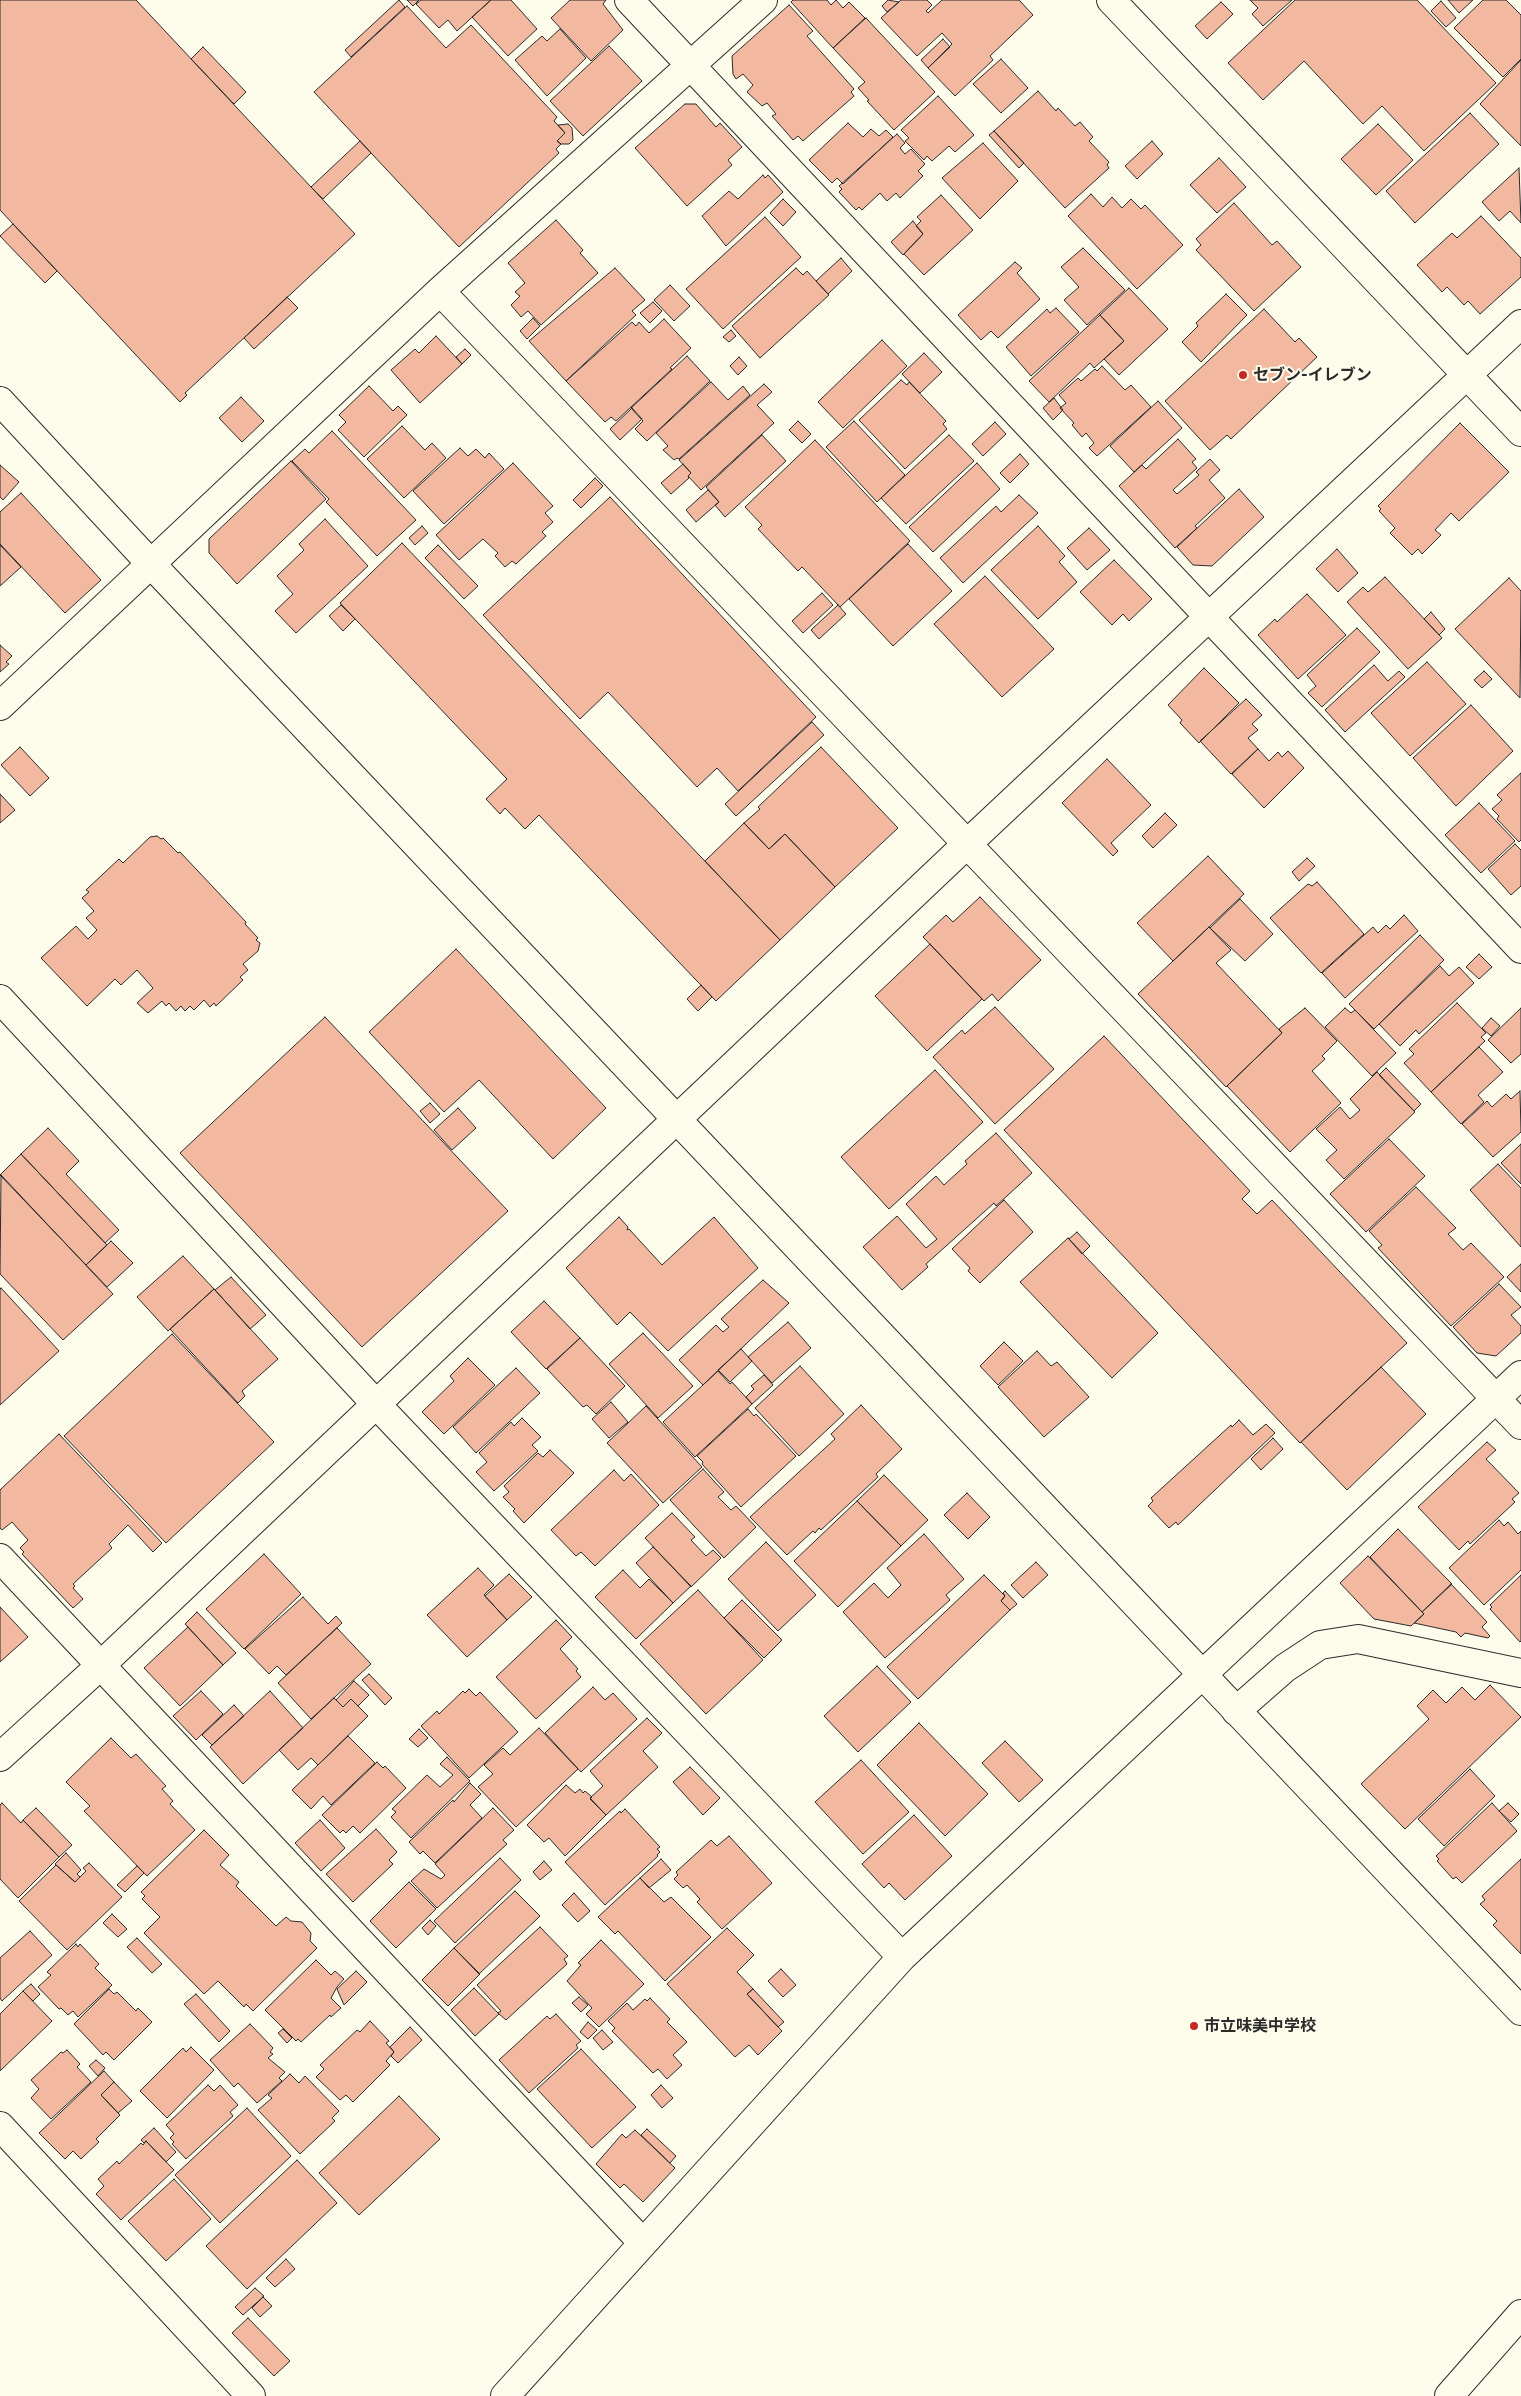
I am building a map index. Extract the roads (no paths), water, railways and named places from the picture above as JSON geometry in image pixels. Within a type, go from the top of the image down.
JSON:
[{"type":"street","points":[[629,0],[1521,949]]},
{"type":"street","points":[[0,706],[440,291],[763,0]]},
{"type":"street","points":[[1111,0],[1521,432]]},
{"type":"street","points":[[440,291],[1521,1425]]},
{"type":"street","points":[[0,1757],[101,1665],[375,1403],[678,1120],[967,844],[1521,324]]},
{"type":"street","points":[[0,401],[151,564],[1521,2011]]},
{"type":"street","points":[[0,999],[375,1403],[902,1957]]},
{"type":"street","points":[[505,2396],[902,1957],[1521,1375]]},
{"type":"street","points":[[0,1558],[644,2243]]},
{"type":"street","points":[[1236,1712],[1285,1668],[1320,1646],[1358,1639],[1521,1673]]},
{"type":"street","points":[[0,2126],[251,2396]]},
{"type":"street","points":[[1449,2396],[1521,2314]]},
{"type":"place","name":"セブン-イレブン","points":[[1243,375]]},
{"type":"place","name":"市立味美中学校","points":[[1194,2026]]}]
